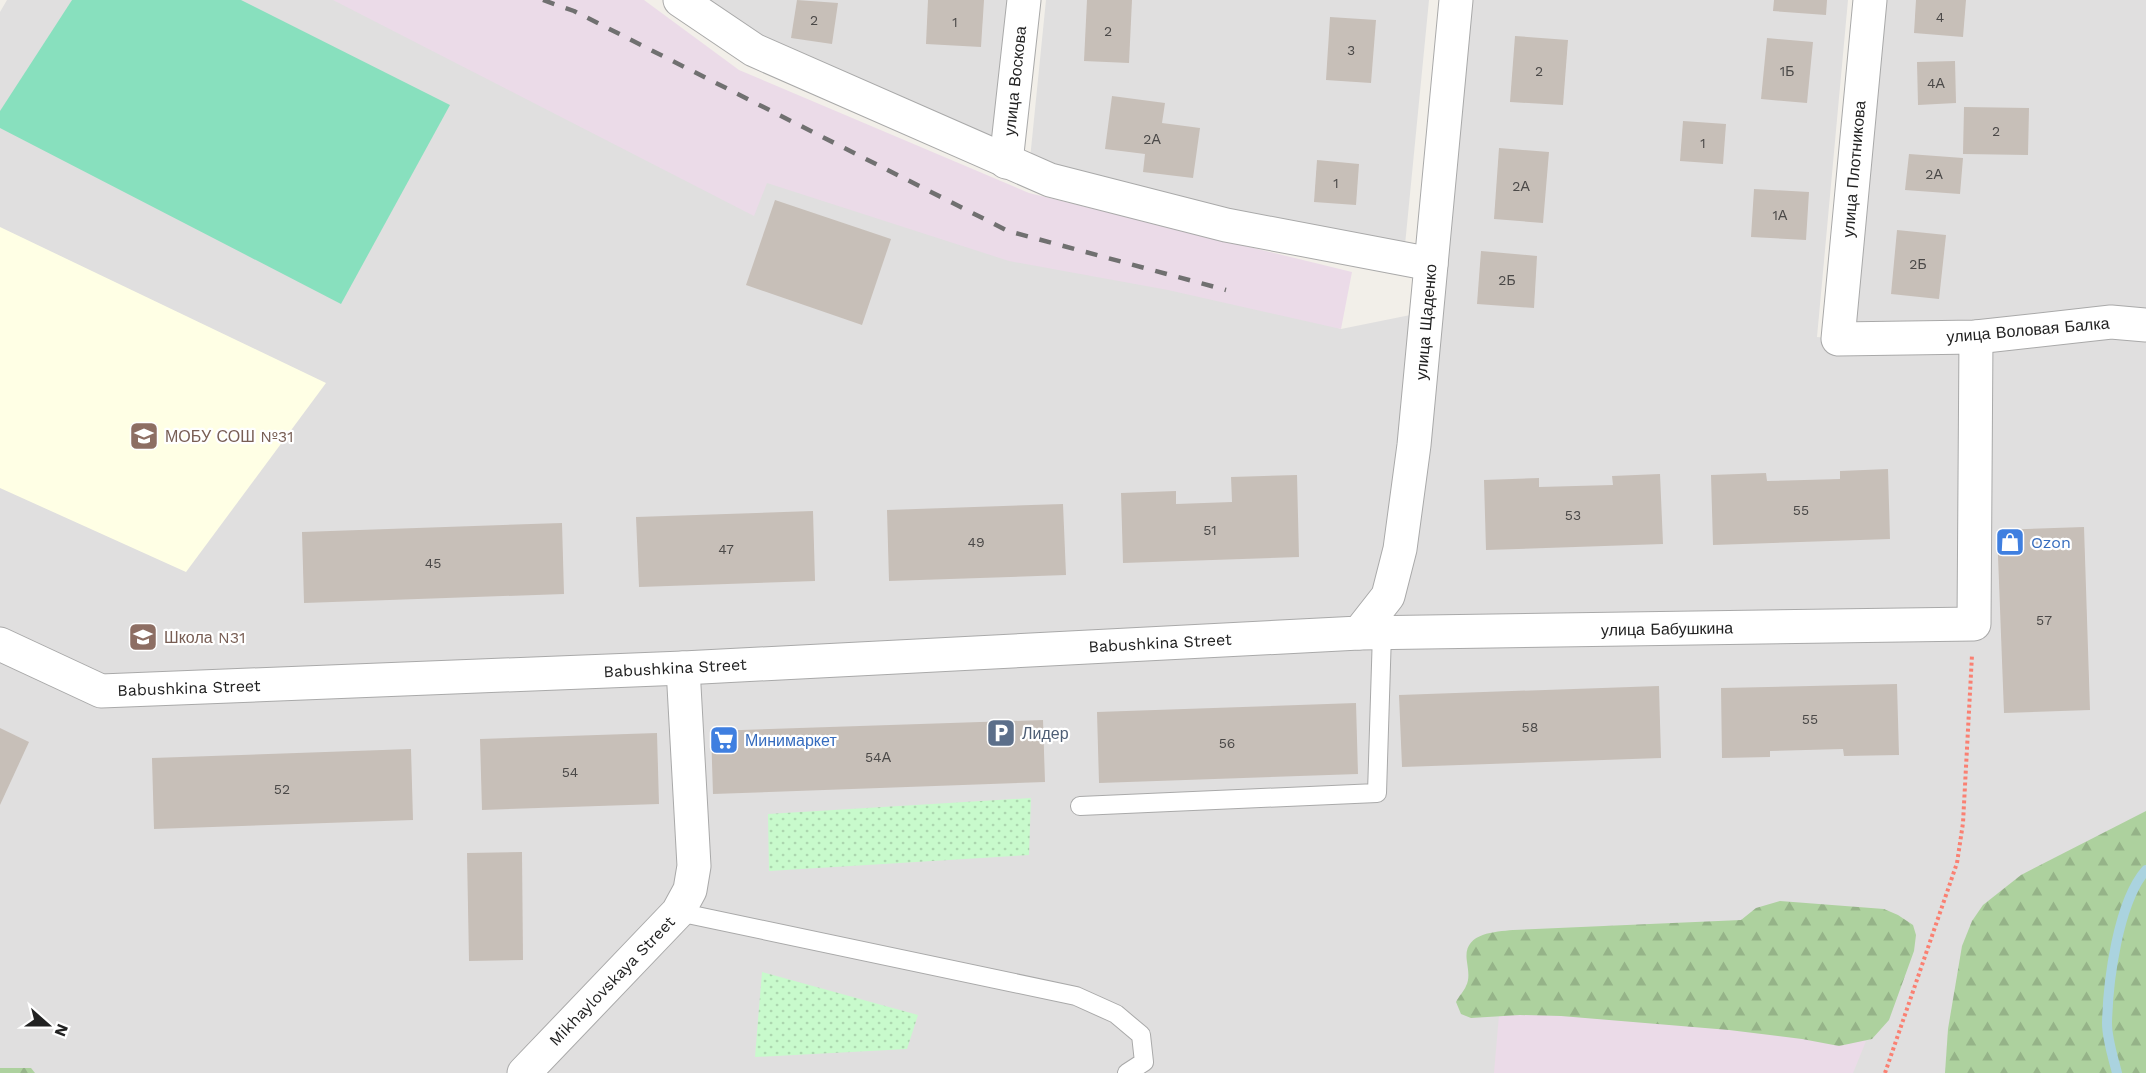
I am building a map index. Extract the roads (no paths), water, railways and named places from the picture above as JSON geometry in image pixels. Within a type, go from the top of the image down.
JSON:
[{"type":"street","points":[[680,0],[754,50],[1050,180],[1226,225],[1431,264]]},
{"type":"street","name":"улица Воскова","points":[[1006,162],[1024,0]]},
{"type":"street","name":"улица Щаденко","points":[[1371,633],[1388,596],[1400,549],[1414,445],[1456,0]]},
{"type":"street","name":"улица Плотникова","points":[[1838,339],[1870,0]]},
{"type":"street","name":"улица Воловая Балка","points":[[1838,339],[1976,337],[2111,322],[2146,325]]},
{"type":"street","name":"улица Бабушкина","points":[[1371,633],[1974,624],[1976,337]]},
{"type":"street","name":"Babushkina Street","points":[[0,644],[101,691],[683,668],[1371,633]]},
{"type":"street","name":"Mikhaylovskaya Street","points":[[524,1073],[678,912],[690,890],[694,866],[683,668]]},
{"type":"lane","points":[[1080,806],[1377,793],[1371,633]]},
{"type":"lane","points":[[678,912],[1076,996],[1116,1014],[1141,1035],[1144,1062],[1127,1073]]},
{"type":"waterway","points":[[2117,1073],[2107,1023],[2112,965],[2128,902],[2136,884],[2146,870]]},
{"type":"railway","points":[[543,0],[574,11],[1008,231],[1226,290]]},
{"type":"place","name":"МОБУ СОШ №31","points":[[144,436]]},
{"type":"place","name":"Ozon","points":[[2010,542]]},
{"type":"place","name":"Школа N31","points":[[143,637]]},
{"type":"place","name":"Лидер","points":[[1001,733]]},
{"type":"place","name":"Минимаркет","points":[[724,740]]}]
